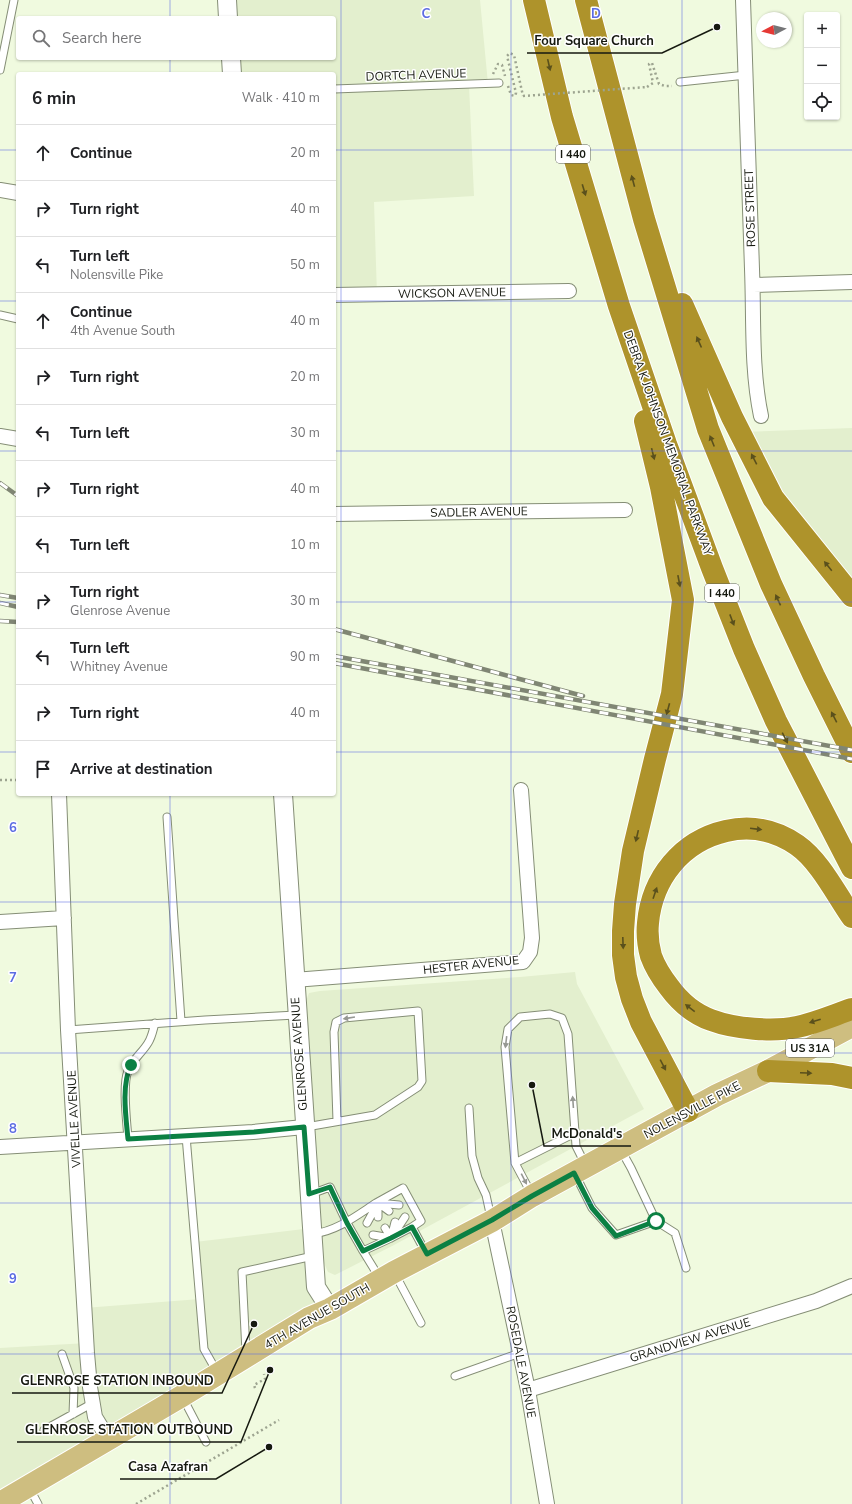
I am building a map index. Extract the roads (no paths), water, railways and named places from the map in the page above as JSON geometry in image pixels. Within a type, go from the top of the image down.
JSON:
[{"type":"highway","name":"DEBRA K JOHNSON MEMORIAL PARKWAY","points":[[534,0],[562,117],[619,306],[666,444],[744,649],[776,721],[852,868]]},
{"type":"highway","points":[[586,0],[644,219],[708,430],[771,584],[814,676],[852,752]]},
{"type":"highway","points":[[644,219],[732,417],[773,498],[852,596]]},
{"type":"highway","points":[[619,306],[661,487],[683,600],[672,694],[635,844],[624,904],[624,955],[626,977],[642,1022],[688,1111]]},
{"type":"highway","points":[[852,917],[816,864],[798,846],[778,834],[757,828],[737,828],[716,833],[698,841],[681,853],[666,870],[656,888],[649,909],[647,933],[651,955],[663,979],[676,997],[692,1011],[711,1020],[739,1027],[773,1029],[797,1027],[852,1010]]},
{"type":"highway","points":[[768,1071],[832,1074],[852,1078]]},
{"type":"main road","name":"NOLENSVILLE PIKE","points":[[492,1220],[532,1196],[688,1111],[768,1071],[852,1026]]},
{"type":"main road","name":"4TH AVENUE SOUTH","points":[[0,1503],[33,1495],[109,1440],[309,1318],[330,1309],[427,1254],[492,1220]]},
{"type":"street","points":[[227,0],[228,16]]},
{"type":"street","name":"ROSE STREET","points":[[743,0],[754,337],[757,396],[761,416]]},
{"type":"street","points":[[231,60],[232,72]]},
{"type":"street","points":[[0,190],[16,193]]},
{"type":"street","points":[[753,285],[852,282]]},
{"type":"street","name":"WICKSON AVENUE","points":[[336,295],[569,291]]},
{"type":"street","points":[[0,436],[16,439]]},
{"type":"street","name":"SADLER AVENUE","points":[[336,514],[625,510]]},
{"type":"street","name":"HESTER AVENUE","points":[[294,980],[523,962],[530,952],[532,938],[521,790]]},
{"type":"street","name":"VIVELLE AVENUE","points":[[59,796],[68,1030],[90,1387],[95,1417],[109,1440]]},
{"type":"street","name":"GLENROSE AVENUE","points":[[283,796],[296,1014],[313,1256],[316,1287],[330,1309]]},
{"type":"street","points":[[0,922],[64,918]]},
{"type":"street","points":[[0,1147],[254,1132],[304,1127]]},
{"type":"street","name":"ROSEDALE AVENUE","points":[[492,1220],[528,1390],[547,1504]]},
{"type":"street","name":"GRANDVIEW AVENUE","points":[[528,1390],[816,1301],[852,1286]]},
{"type":"lane","points":[[0,70],[14,0]]},
{"type":"lane","points":[[680,82],[746,76]]},
{"type":"lane","name":"DORTCH AVENUE","points":[[336,89],[499,83]]},
{"type":"lane","points":[[0,315],[16,318]]},
{"type":"lane","points":[[167,817],[181,1021]]},
{"type":"lane","points":[[304,1127],[337,1121],[375,1114],[418,1088],[422,1081],[418,1011],[344,1018],[336,1022],[334,1032],[337,1121]]},
{"type":"lane","points":[[68,1030],[296,1014]]},
{"type":"lane","points":[[532,1196],[515,1163],[505,1047],[508,1029],[520,1018],[550,1014],[562,1018],[568,1034],[576,1146],[580,1170],[592,1208],[616,1236],[656,1221]]},
{"type":"lane","points":[[128,1139],[126,1110],[127,1072],[152,1037],[155,1023]]},
{"type":"lane","points":[[469,1108],[472,1156],[478,1178],[486,1195],[492,1220]]},
{"type":"lane","points":[[515,1163],[575,1133]]},
{"type":"lane","points":[[186,1136],[204,1349],[219,1374]]},
{"type":"lane","points":[[620,1148],[656,1221],[675,1233],[686,1268]]},
{"type":"lane","points":[[309,1194],[330,1187],[347,1223],[363,1251],[387,1276],[421,1323]]},
{"type":"lane","points":[[312,1234],[322,1233],[347,1223],[378,1202],[403,1188],[422,1221],[363,1251]]},
{"type":"lane","points":[[378,1202],[399,1205]]},
{"type":"lane","points":[[378,1202],[389,1211]]},
{"type":"lane","points":[[378,1202],[378,1217]]},
{"type":"lane","points":[[367,1223],[378,1202]]},
{"type":"lane","points":[[391,1238],[406,1217]]},
{"type":"lane","points":[[391,1238],[395,1222]]},
{"type":"lane","points":[[412,1227],[427,1254]]},
{"type":"lane","points":[[385,1228],[391,1238]]},
{"type":"lane","points":[[373,1234],[391,1238]]},
{"type":"lane","points":[[246,1357],[242,1272],[313,1256]]},
{"type":"lane","points":[[455,1376],[520,1353]]},
{"type":"lane","points":[[62,1354],[74,1388],[73,1414]]},
{"type":"lane","points":[[182,1396],[206,1442]]},
{"type":"lane","points":[[44,1430],[93,1403]]},
{"type":"railway","points":[[0,483],[16,495]]},
{"type":"railway","points":[[0,595],[16,598]]},
{"type":"railway","points":[[0,603],[16,607]]},
{"type":"railway","points":[[0,621],[16,622]]},
{"type":"railway","points":[[336,630],[583,696]]},
{"type":"railway","points":[[336,656],[852,750]]},
{"type":"railway","points":[[336,663],[852,759]]},
{"type":"place","name":"Four Square Church","points":[[717,27]]},
{"type":"place","name":"McDonald's","points":[[532,1085]]},
{"type":"place","name":"GLENROSE STATION INBOUND","points":[[254,1324]]},
{"type":"place","name":"GLENROSE STATION OUTBOUND","points":[[270,1370]]},
{"type":"place","name":"Casa Azafran","points":[[269,1447]]}]
